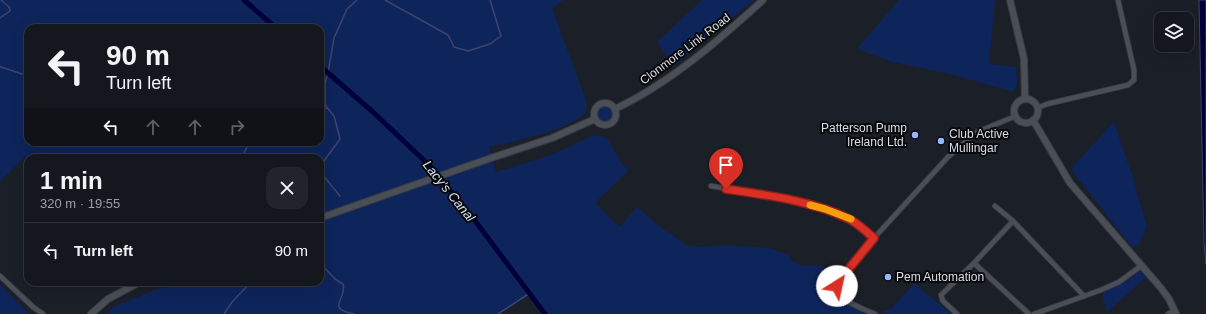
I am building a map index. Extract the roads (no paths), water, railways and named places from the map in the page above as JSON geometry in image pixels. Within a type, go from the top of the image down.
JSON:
[{"type":"main road","name":"Clonmore Link Road","points":[[615,109],[648,92],[671,76],[737,24],[763,0]]},
{"type":"main road","points":[[1010,0],[1024,59],[1025,100]]},
{"type":"main road","points":[[1025,100],[1031,100],[1037,108],[1037,115],[1030,122],[1023,122],[1016,116],[1016,105],[1018,102],[1025,100]]},
{"type":"main road","points":[[610,104],[615,109],[616,119],[611,124],[604,126],[595,119],[595,110],[600,105],[610,104]]},
{"type":"main road","points":[[324,217],[552,138],[595,119]]},
{"type":"main road","points":[[1033,120],[1070,183],[1161,288],[1175,312]]},
{"type":"main road","points":[[91,314],[108,298],[132,286]]},
{"type":"street","points":[[1037,108],[1047,104],[1128,85],[1134,80],[1134,70],[1118,0]]},
{"type":"street","points":[[875,314],[847,301],[839,293],[837,286],[839,281],[874,238],[948,157],[977,132],[1016,116]]},
{"type":"street","points":[[711,186],[774,196],[825,209],[851,219],[874,238]]},
{"type":"street","points":[[995,206],[1013,222],[1084,296]]},
{"type":"street","points":[[957,314],[943,301],[941,295],[1013,222]]},
{"type":"street","points":[[974,263],[1029,314]]},
{"type":"street","points":[[1034,314],[1119,282],[1141,266]]},
{"type":"street","points":[[0,276],[33,307],[43,314]]},
{"type":"street","points":[[1168,314],[1175,312]]},
{"type":"waterway","points":[[0,18],[10,11],[9,7],[1,0]]},
{"type":"waterway","name":"Lacy's Canal","points":[[244,0],[271,24]]},
{"type":"waterway","points":[[324,161],[340,139],[334,116],[325,105],[325,83],[334,38],[347,9],[357,0]]},
{"type":"waterway","points":[[385,0],[448,35],[454,47],[468,51],[490,44],[501,36],[490,0]]},
{"type":"waterway","points":[[0,66],[24,75]]},
{"type":"waterway","name":"Lacy's Canal","points":[[324,69],[373,112],[430,166],[476,222],[545,314]]},
{"type":"waterway","points":[[244,154],[247,146]]},
{"type":"waterway","points":[[324,177],[340,196]]},
{"type":"waterway","points":[[324,267],[335,279],[343,284],[343,294],[339,302],[340,309],[354,314]]},
{"type":"waterway","points":[[224,314],[232,302],[247,286]]},
{"type":"waterway","points":[[498,314],[530,293]]},
{"type":"place","name":"Patterson Pump Ireland Ltd.","points":[[915,135]]},
{"type":"place","name":"Club Active Mullingar","points":[[941,141]]},
{"type":"place","name":"Pem Automation","points":[[888,277]]}]
